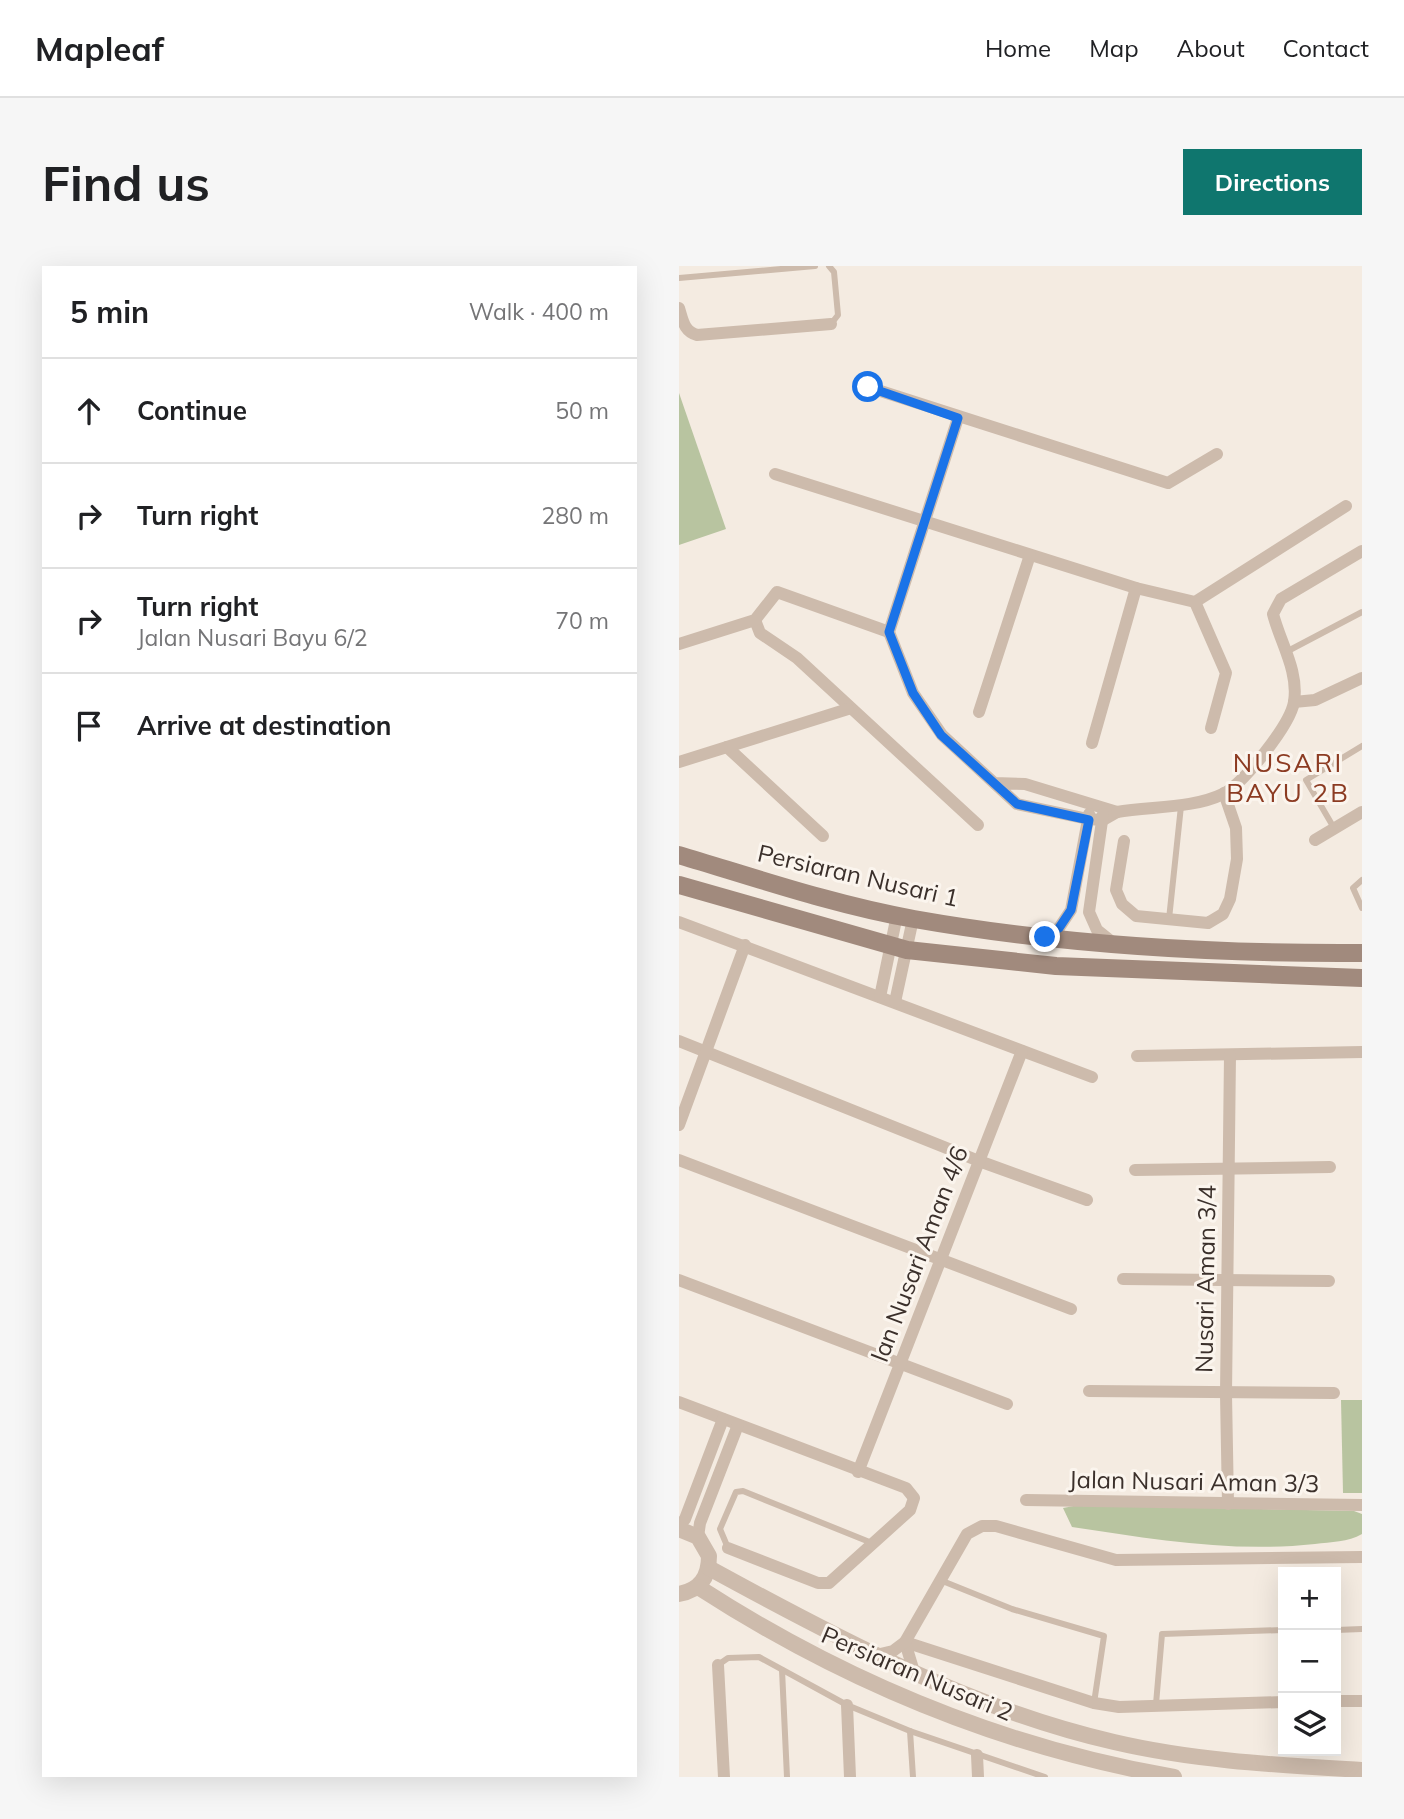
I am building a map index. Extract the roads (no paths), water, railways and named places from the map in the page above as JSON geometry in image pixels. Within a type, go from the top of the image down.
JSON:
[{"type":"main road","name":"Persiaran Nusari 1","points":[[679,855],[905,917],[1045,937],[1272,954],[1362,953]]},
{"type":"main road","points":[[679,885],[899,948],[1056,965],[1362,978]]},
{"type":"street","points":[[679,309],[684,326],[697,335],[831,324]]},
{"type":"street","points":[[868,387],[1168,483],[1217,454]]},
{"type":"street","points":[[958,418],[889,632],[913,693],[941,735],[1017,804],[1089,820]]},
{"type":"street","points":[[775,474],[1136,588],[1195,602],[1346,506]]},
{"type":"street","points":[[994,783],[1024,784],[1099,811],[1117,812],[1181,804],[1224,793],[1265,753],[1283,728],[1294,702],[1292,669],[1273,614],[1281,599],[1362,551]]},
{"type":"street","points":[[979,712],[1030,555]]},
{"type":"street","points":[[1092,743],[1136,588]]},
{"type":"street","points":[[679,644],[755,620],[777,592],[889,632]]},
{"type":"street","points":[[1195,602],[1226,673],[1211,728]]},
{"type":"street","points":[[755,620],[760,633],[797,659],[848,709],[978,825]]},
{"type":"street","points":[[1294,702],[1315,700],[1362,678]]},
{"type":"street","points":[[679,762],[848,709]]},
{"type":"street","points":[[727,747],[823,836]]},
{"type":"street","points":[[1124,841],[1116,890],[1122,904],[1136,916],[1208,923],[1223,914],[1230,899],[1237,859],[1236,828],[1224,793]]},
{"type":"street","points":[[1045,937],[1059,928],[1071,910],[1089,820],[1099,811]]},
{"type":"street","points":[[1099,811],[1089,912],[1097,930],[1112,942]]},
{"type":"street","points":[[1315,840],[1362,812]]},
{"type":"street","points":[[895,1002],[899,948],[905,917]]},
{"type":"street","points":[[679,922],[1092,1077]]},
{"type":"street","points":[[679,1125],[745,945]]},
{"type":"street","points":[[880,997],[899,948]]},
{"type":"street","points":[[679,1041],[979,1161],[1087,1200]]},
{"type":"street","name":"lan Nusari Aman 4/6","points":[[859,1472],[1022,1051]]},
{"type":"street","points":[[1137,1056],[1362,1052]]},
{"type":"street","name":"Nusari Aman 3/4","points":[[1229,1504],[1226,1394],[1230,1055]]},
{"type":"street","points":[[679,1160],[1071,1309]]},
{"type":"street","points":[[1135,1170],[1331,1167]]},
{"type":"street","points":[[1123,1279],[1329,1281]]},
{"type":"street","points":[[679,1280],[1007,1404]]},
{"type":"street","points":[[1089,1391],[1334,1393]]},
{"type":"street","points":[[679,1402],[906,1488],[914,1498],[910,1510],[834,1580],[824,1584],[728,1548]]},
{"type":"street","points":[[679,1594],[698,1587],[709,1568],[709,1556],[698,1537],[679,1528],[723,1419]]},
{"type":"street","points":[[698,1537],[700,1523],[738,1425]]},
{"type":"street","name":"Jalan Nusari Aman 3/3","points":[[1025,1500],[1362,1505]]},
{"type":"street","points":[[876,1655],[893,1651],[905,1642],[967,1534],[982,1526],[996,1526],[1116,1560],[1362,1557]]},
{"type":"street","name":"Persiaran Nusari 2","points":[[709,1568],[876,1655],[993,1705],[1113,1742],[1234,1762],[1345,1769],[1362,1767]]},
{"type":"street","name":"Persiaran Nusari 2","points":[[698,1587],[768,1633],[865,1682],[982,1730],[1121,1768],[1174,1777]]},
{"type":"street","points":[[905,1642],[914,1671]]},
{"type":"street","points":[[905,1642],[1094,1703],[1119,1707],[1278,1702]]},
{"type":"street","points":[[718,1665],[724,1777]]},
{"type":"street","points":[[1341,1701],[1362,1701]]},
{"type":"street","points":[[847,1705],[850,1777]]},
{"type":"street","points":[[977,1755],[978,1777]]},
{"type":"lane","points":[[679,278],[815,266]]},
{"type":"lane","points":[[829,266],[834,272],[838,315],[831,324]]},
{"type":"lane","points":[[1286,652],[1362,612]]},
{"type":"lane","points":[[1334,828],[1306,780],[1362,746]]},
{"type":"lane","points":[[1169,919],[1181,804]]},
{"type":"lane","points":[[1362,880],[1353,888],[1362,908]]},
{"type":"lane","points":[[728,1548],[720,1529],[731,1497],[736,1492],[743,1491],[873,1544]]},
{"type":"lane","points":[[940,1580],[1012,1609],[1104,1636],[1094,1703]]},
{"type":"lane","points":[[1341,1630],[1362,1629]]},
{"type":"lane","points":[[1156,1704],[1162,1634],[1278,1630]]},
{"type":"lane","points":[[718,1665],[729,1658],[759,1657],[847,1705],[910,1731],[1040,1776]]},
{"type":"lane","points":[[782,1670],[787,1777]]},
{"type":"lane","points":[[910,1731],[913,1777]]},
{"type":"district","name":"NUSARI BAYU 2B","points":[[1288,778]]}]
